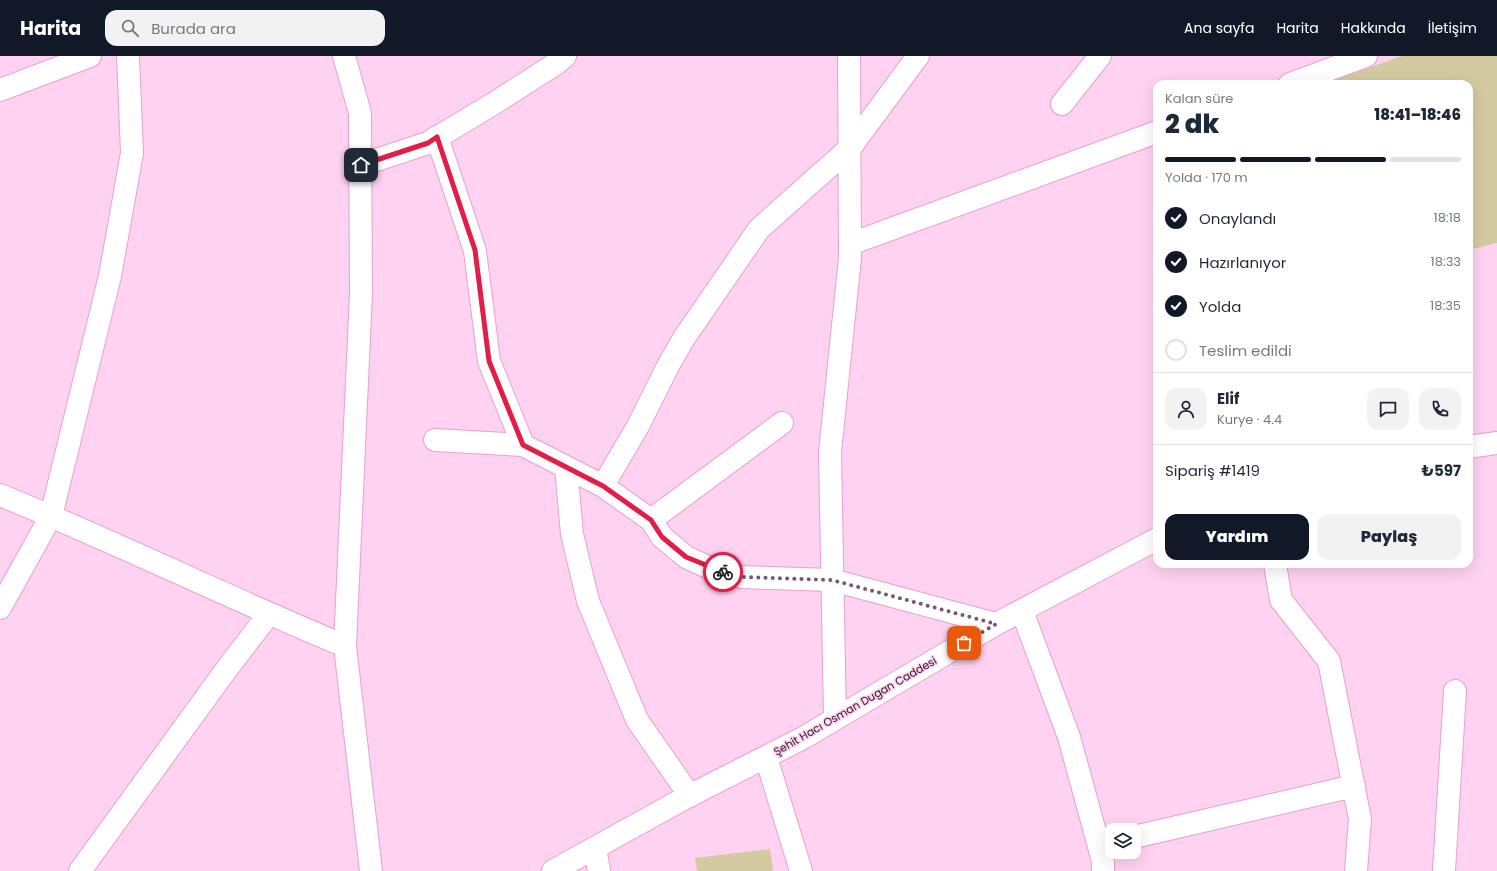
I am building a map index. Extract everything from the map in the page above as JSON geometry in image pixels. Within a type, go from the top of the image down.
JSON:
[{"type":"street","points":[[0,90],[90,56]]},
{"type":"street","points":[[0,608],[51,516],[110,276],[132,153],[128,56]]},
{"type":"street","points":[[344,56],[360,113],[361,165],[361,293],[344,646],[371,871]]},
{"type":"street","points":[[361,165],[428,143],[493,104],[557,63],[565,56]]},
{"type":"street","points":[[834,719],[830,452],[850,258],[849,56]]},
{"type":"street","points":[[603,486],[638,426],[668,366],[684,338],[759,229],[850,148],[918,56]]},
{"type":"street","points":[[1062,104],[1100,56]]},
{"type":"street","points":[[1301,80],[1366,56]]},
{"type":"street","points":[[850,244],[1153,133]]},
{"type":"street","points":[[437,137],[475,250],[489,361],[523,445]]},
{"type":"street","points":[[651,520],[782,423]]},
{"type":"street","points":[[435,440],[523,445],[603,486],[651,520],[662,537],[686,557],[712,569],[741,577],[832,580],[996,624]]},
{"type":"street","points":[[1473,446],[1497,443]]},
{"type":"street","points":[[566,467],[572,534],[588,601],[637,720],[690,796]]},
{"type":"street","points":[[0,495],[51,516],[344,646]]},
{"type":"street","name":"Şehit Hacı Osman Dugan Caddesi","points":[[553,871],[690,796],[803,738],[996,624],[1153,541]]},
{"type":"street","points":[[1276,568],[1281,600],[1329,662],[1360,819],[1356,871]]},
{"type":"street","points":[[1022,611],[1069,737],[1105,843],[1103,871]]},
{"type":"street","points":[[80,871],[269,614]]},
{"type":"street","points":[[1444,871],[1455,691]]},
{"type":"street","points":[[766,757],[801,871]]},
{"type":"street","points":[[1141,835],[1354,786]]},
{"type":"street","points":[[595,848],[599,871]]},
{"type":"shaded area","points":[[1402,56],[1497,56],[1497,243],[1473,249],[1473,80],[1335,80]]},
{"type":"shaded area","points":[[770,849],[773,871],[697,871],[695,858]]},
{"type":"way so far","points":[[723,572],[741,577],[832,580],[996,624],[964,643]]},
{"type":"route","points":[[361,165],[428,143],[437,137],[475,250],[489,361],[523,445],[603,486],[651,520],[662,537],[686,557],[712,569],[723,572]]}]
